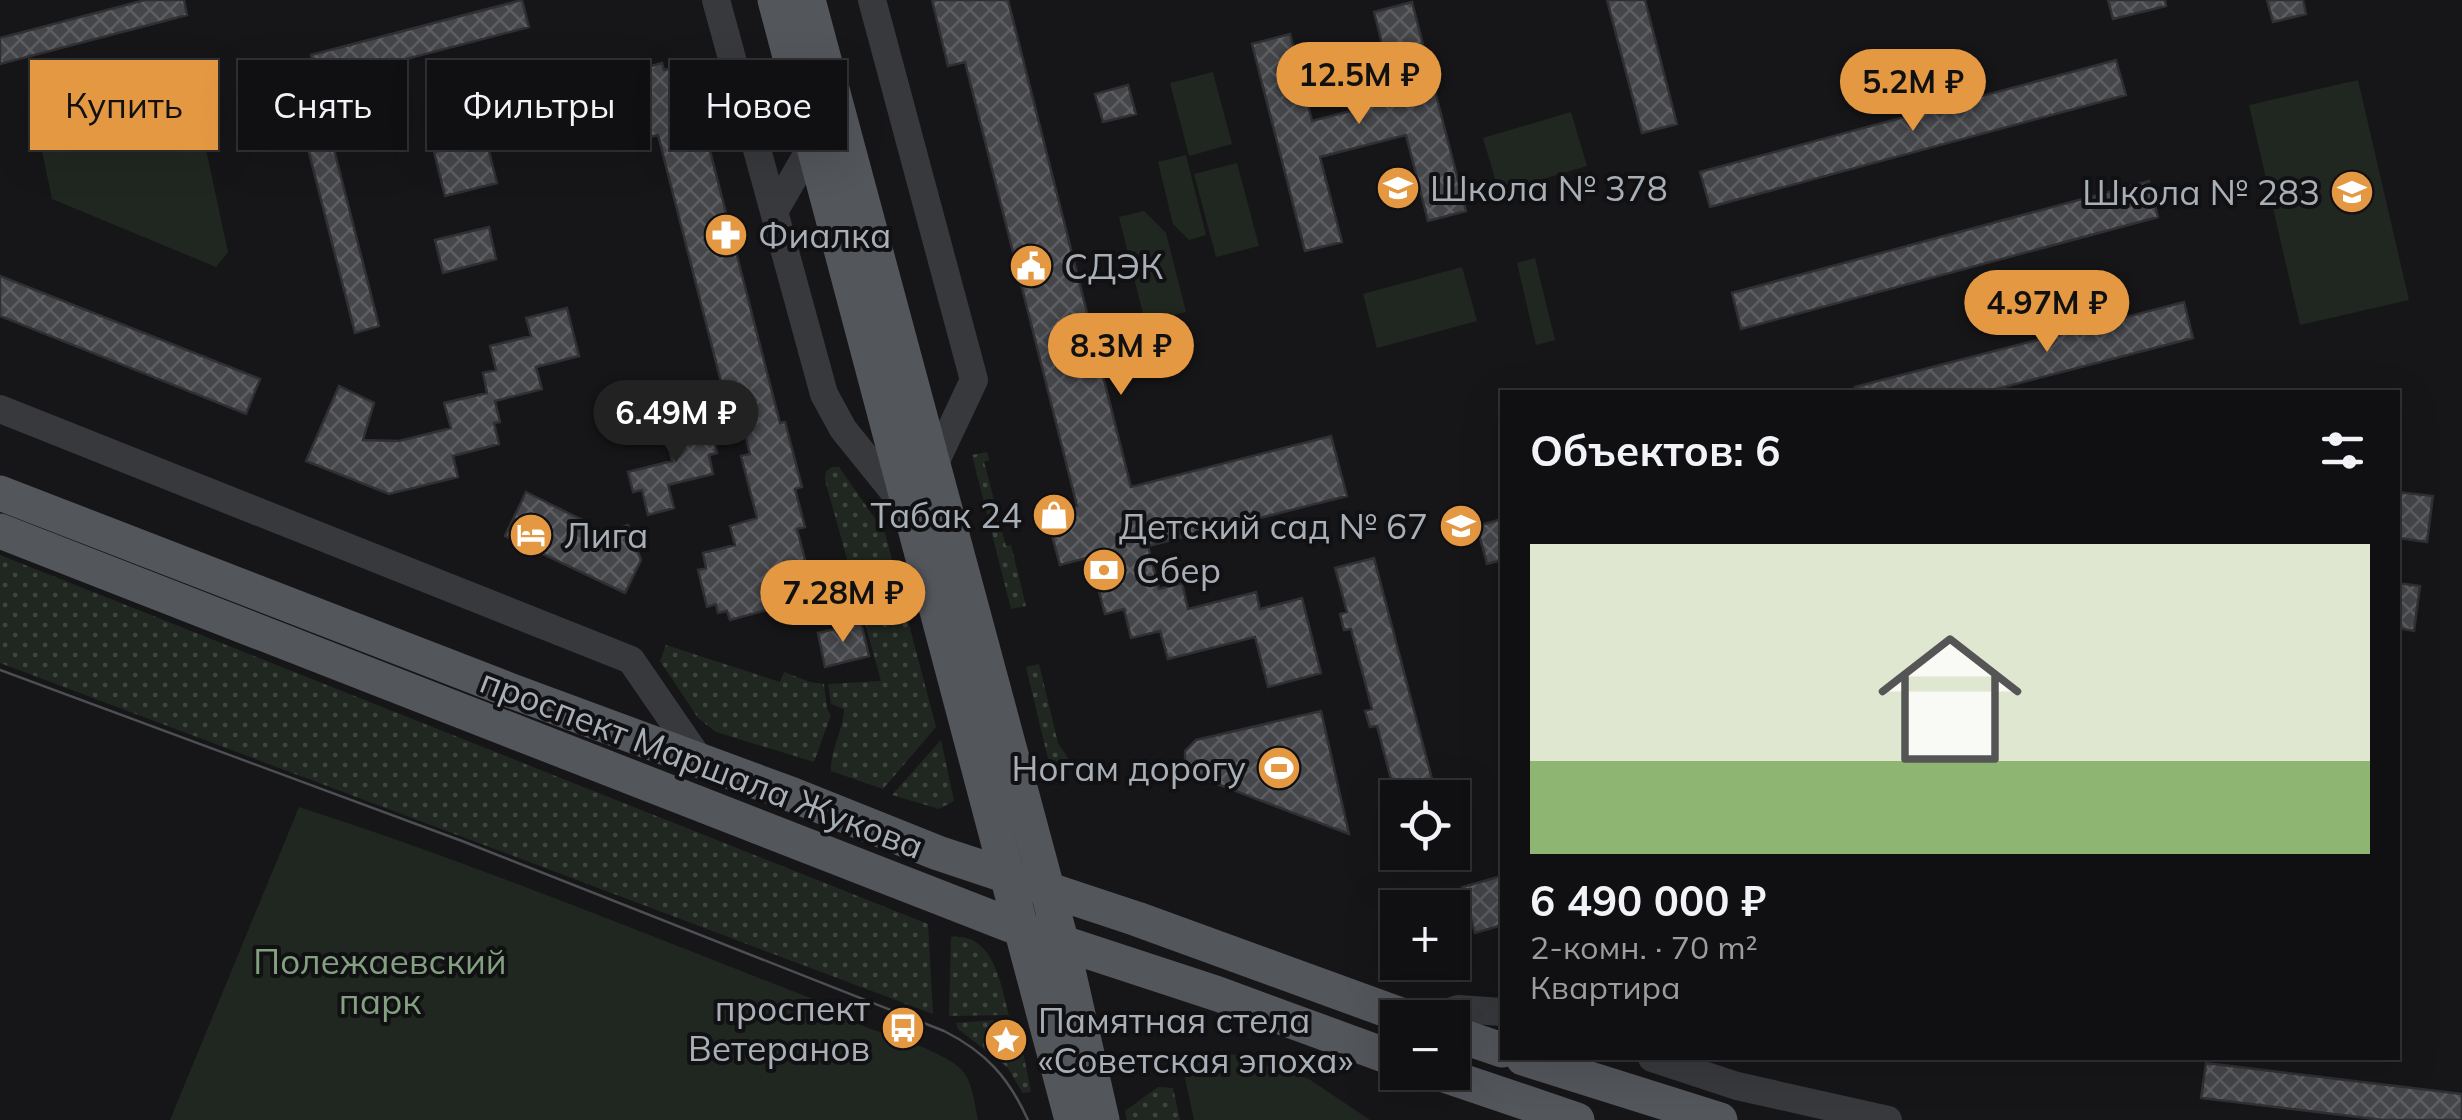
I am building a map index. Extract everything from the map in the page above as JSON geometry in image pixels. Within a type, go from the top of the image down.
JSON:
[{"type":"main road","points":[[775,0],[791,60]]},
{"type":"main road","points":[[808,0],[1062,944],[1102,1120]]},
{"type":"main road","points":[[815,150],[1072,1120]]},
{"type":"main road","name":"проспект Маршала Жукова","points":[[0,493],[938,853],[1380,1008]]},
{"type":"main road","name":"проспект Маршала Жукова","points":[[0,531],[1023,930],[1200,988],[1380,1053]]},
{"type":"main road","points":[[1470,1039],[1500,1049]]},
{"type":"main road","points":[[1529,1060],[1720,1120]]},
{"type":"main road","points":[[1470,1084],[1576,1120]]},
{"type":"street","points":[[716,0],[824,394],[843,429],[910,511]]},
{"type":"street","points":[[872,0],[974,380],[934,467]]},
{"type":"street","points":[[775,210],[810,150]]},
{"type":"street","points":[[0,409],[631,660],[698,759]]},
{"type":"street","points":[[1470,1009],[1500,1012]]},
{"type":"street","points":[[1658,1060],[1737,1086],[1888,1120]]},
{"type":"green space","points":[[1213,72],[1232,144],[1189,156],[1170,83]]},
{"type":"green space","points":[[2358,80],[2409,300],[2300,325],[2249,105]]},
{"type":"green space","points":[[1571,112],[1587,166],[1499,192],[1483,138]]},
{"type":"green space","points":[[42,150],[206,150],[228,252],[216,267],[52,199]]},
{"type":"green space","points":[[1186,155],[1206,235],[1189,240],[1173,224],[1158,162]]},
{"type":"green space","points":[[1237,163],[1259,246],[1216,257],[1194,174]]},
{"type":"green space","points":[[1144,211],[1166,233],[1186,312],[1145,322],[1119,217]]},
{"type":"green space","points":[[1535,258],[1555,340],[1536,345],[1517,263]]},
{"type":"green space","points":[[1462,267],[1477,321],[1377,348],[1363,294]]},
{"type":"green space","points":[[987,452],[989,460],[984,462],[1026,606],[1011,609],[972,455]]},
{"type":"green space","points":[[839,467],[885,533],[936,727],[883,789],[831,771],[844,709],[831,704],[828,684],[881,681],[825,480],[826,471]]},
{"type":"green space","points":[[0,555],[928,924],[933,1014],[0,663]]},
{"type":"green space","points":[[666,645],[780,682],[784,672],[824,684],[831,715],[814,762],[716,732],[698,718],[660,661]]},
{"type":"green space","points":[[1039,664],[1058,743],[1071,763],[1050,767],[1026,667]]},
{"type":"green space","points":[[941,740],[954,801],[939,809],[892,795]]},
{"type":"green space","name":"Полежаевский парк","points":[[299,807],[510,881],[856,1016],[863,1026],[933,1052],[958,1066],[970,1085],[978,1120],[170,1120]]},
{"type":"green space","points":[[951,937],[966,938],[986,952],[998,976],[1009,1015],[949,1016]]},
{"type":"green space","points":[[1010,1019],[1018,1026],[1031,1092],[1023,1093],[1007,1067],[958,1029],[956,1023]]},
{"type":"green space","points":[[1212,1052],[1237,1055],[1309,1079],[1370,1120],[1194,1120],[1184,1074]]},
{"type":"green space","points":[[1158,1087],[1173,1088],[1180,1120],[1127,1120],[1125,1111]]},
{"type":"building","points":[[145,0],[184,0],[187,15],[0,64],[0,38]]},
{"type":"building","points":[[522,0],[529,27],[402,60],[312,60],[311,55]]},
{"type":"building","points":[[932,0],[1008,0],[1131,487],[1331,436],[1347,496],[1148,546],[1159,589],[1182,583],[1188,609],[1256,592],[1260,609],[1302,598],[1321,673],[1268,687],[1255,637],[1168,659],[1160,631],[1131,638],[1124,609],[1105,614],[1090,557],[1060,565],[1046,514],[1077,506],[965,62],[948,66]]},
{"type":"building","points":[[1607,0],[1645,0],[1677,124],[1642,133]]},
{"type":"building","points":[[2108,0],[2165,0],[2166,6],[2113,19]]},
{"type":"building","points":[[2267,0],[2303,0],[2306,14],[2273,22]]},
{"type":"building","points":[[1412,2],[1466,211],[1428,221],[1406,135],[1320,157],[1342,242],[1305,251],[1252,44],[1290,34],[1312,121],[1396,99],[1374,12]]},
{"type":"building","points":[[2116,60],[2126,95],[1710,207],[1700,172]]},
{"type":"building","points":[[662,63],[664,70],[670,69],[670,150],[710,150],[780,423],[785,422],[802,487],[795,489],[805,527],[797,529],[815,597],[730,620],[727,611],[718,613],[716,604],[707,607],[698,570],[706,568],[703,553],[735,545],[730,526],[757,518],[741,456],[750,454],[742,422],[732,425],[658,135],[650,137],[650,66]]},
{"type":"building","points":[[1128,85],[1136,114],[1103,122],[1095,94]]},
{"type":"building","points":[[308,150],[334,150],[379,326],[355,333]]},
{"type":"building","points":[[489,150],[497,183],[445,196],[434,152]]},
{"type":"building","points":[[2149,181],[2158,217],[1741,329],[1732,293]]},
{"type":"building","points":[[489,227],[496,259],[443,273],[435,240]]},
{"type":"building","points":[[0,276],[260,379],[246,414],[0,316]]},
{"type":"building","points":[[2184,302],[2193,338],[1993,390],[1855,387]]},
{"type":"building","points":[[567,308],[579,356],[536,367],[542,389],[495,401],[500,422],[494,423],[499,444],[453,456],[458,477],[389,494],[306,461],[339,386],[374,403],[363,440],[399,441],[451,428],[444,403],[487,393],[483,373],[496,370],[490,346],[531,336],[526,318]]},
{"type":"building","points":[[709,420],[717,453],[709,455],[713,474],[668,485],[674,508],[648,515],[642,490],[633,492],[628,472],[672,461],[665,431]]},
{"type":"building","points":[[526,492],[586,522],[592,538],[628,525],[641,560],[625,593],[505,536]]},
{"type":"building","points":[[2400,492],[2433,496],[2427,542],[2400,538]]},
{"type":"building","points":[[1500,520],[1500,561],[1487,564],[1477,526]]},
{"type":"building","points":[[1374,558],[1432,780],[1391,780],[1377,726],[1370,727],[1365,711],[1372,709],[1351,629],[1344,630],[1340,614],[1347,612],[1335,568]]},
{"type":"building","points":[[2400,583],[2420,586],[2414,631],[2400,628]]},
{"type":"building","points":[[861,623],[869,656],[825,667],[818,633]]},
{"type":"building","points":[[1321,711],[1349,834],[1196,776],[1185,766],[1185,751],[1196,740]]},
{"type":"building","points":[[1500,877],[1500,926],[1475,933],[1470,890],[1462,887]]},
{"type":"building","points":[[2206,1063],[2462,1094],[2462,1120],[2383,1120],[2201,1098]]},
{"type":"tram line","points":[[0,670],[462,841],[944,1031],[995,1068],[1028,1120]]},
{"type":"place","name":"Школа № 378","points":[[1398,188]]},
{"type":"place","name":"Школа № 283","points":[[2352,192]]},
{"type":"place","name":"Фиалка","points":[[726,235]]},
{"type":"place","name":"СДЭК","points":[[1031,266]]},
{"type":"place","name":"Табак 24","points":[[1054,515]]},
{"type":"place","name":"Детский сад № 67","points":[[1461,526]]},
{"type":"place","name":"Лига","points":[[531,535]]},
{"type":"place","name":"Сбер","points":[[1104,570]]},
{"type":"place","name":"Ногам дорогу","points":[[1279,768]]},
{"type":"place","name":"проспект Ветеранов","points":[[903,1028]]},
{"type":"place","name":"Памятная стела «Советская эпоха»","points":[[1006,1040]]}]
